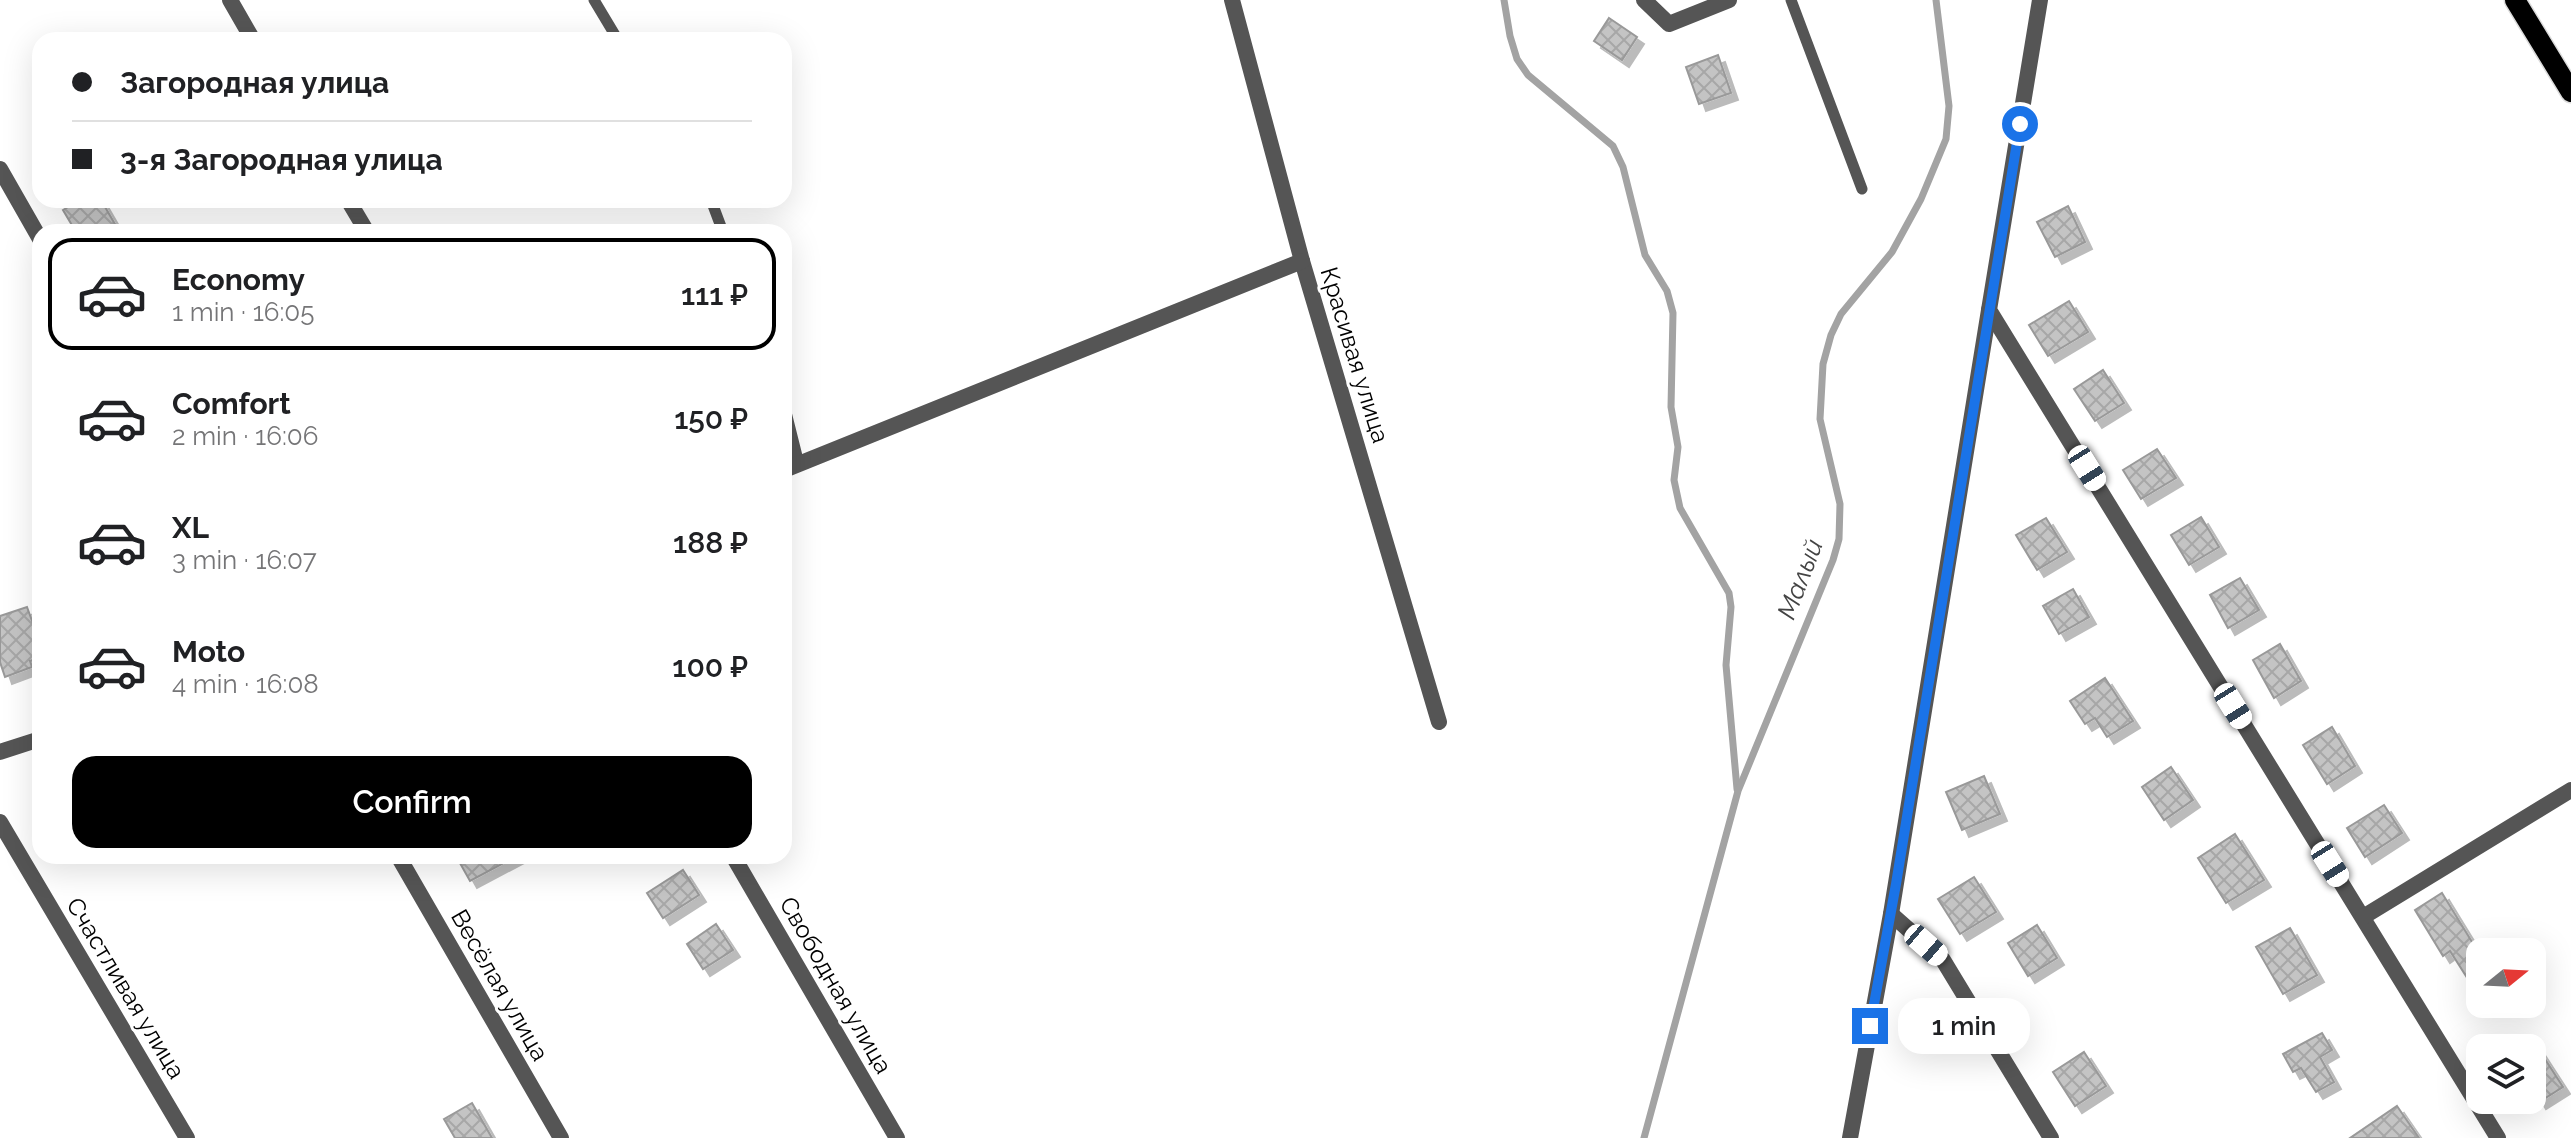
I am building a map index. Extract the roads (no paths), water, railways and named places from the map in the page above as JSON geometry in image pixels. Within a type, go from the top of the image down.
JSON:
[{"type":"main road","points":[[2515,0],[2571,92]]},
{"type":"street","points":[[230,0],[248,32]]},
{"type":"street","name":"Красивая улица","points":[[1232,0],[1302,261],[1439,722]]},
{"type":"street","points":[[1644,0],[1669,24],[1729,0]]},
{"type":"street","points":[[1850,1138],[1891,914],[2040,0]]},
{"type":"street","points":[[0,169],[32,225]]},
{"type":"street","points":[[792,467],[1302,261]]},
{"type":"street","points":[[1989,310],[2498,1138]]},
{"type":"street","points":[[0,752],[32,742]]},
{"type":"street","points":[[2363,917],[2571,790]]},
{"type":"street","name":"Счастливая улица","points":[[0,822],[187,1138]]},
{"type":"street","name":"Весёлая улица","points":[[403,864],[561,1138]]},
{"type":"street","name":"Свободная улица","points":[[738,864],[897,1138]]},
{"type":"street","points":[[1891,914],[1943,960],[2051,1138]]},
{"type":"lane","points":[[594,0],[613,32]]},
{"type":"lane","points":[[1791,0],[1862,189]]},
{"type":"waterway","points":[[1504,0],[1517,59],[1528,75],[1613,146],[1623,167],[1645,255],[1667,291],[1673,313],[1671,407],[1678,447],[1674,480],[1680,508],[1729,593],[1731,607],[1726,665],[1737,789]]},
{"type":"waterway","name":"Малый","points":[[1644,1138],[1738,791],[1839,539],[1840,504],[1820,419],[1823,364],[1831,335],[1841,314],[1892,252],[1921,199],[1946,139],[1949,106],[1936,0]]}]
